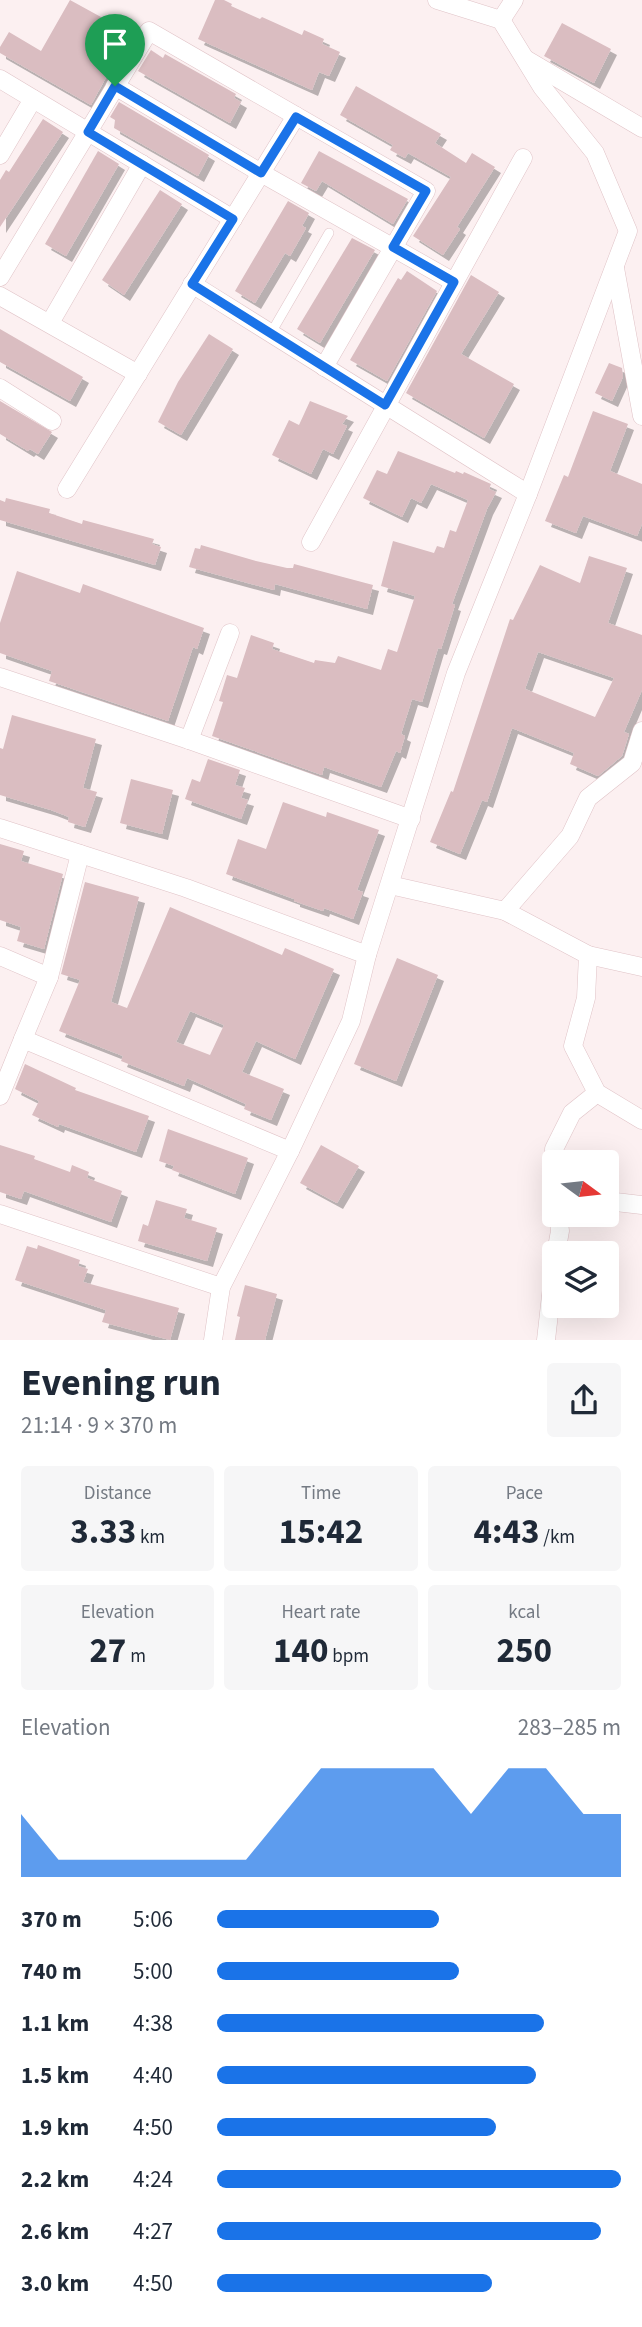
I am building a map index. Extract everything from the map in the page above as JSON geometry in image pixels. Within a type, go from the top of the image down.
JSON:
[{"type":"street","points":[[213,1340],[220,1287],[290,1151],[351,1021],[367,956],[456,673],[615,267],[635,230],[595,153],[542,87],[501,20],[437,0]]},
{"type":"street","points":[[501,20],[514,0]]},
{"type":"street","points":[[0,277],[149,31],[426,191],[324,367]]},
{"type":"street","points":[[524,59],[642,128]]},
{"type":"street","points":[[0,79],[233,219]]},
{"type":"street","points":[[115,86],[261,173],[454,282]]},
{"type":"street","points":[[0,155],[33,99]]},
{"type":"street","points":[[67,489],[296,117]]},
{"type":"street","points":[[311,542],[523,158]]},
{"type":"street","points":[[50,323],[142,164]]},
{"type":"street","points":[[615,267],[642,416]]},
{"type":"street","points":[[192,284],[528,494]]},
{"type":"street","points":[[0,296],[138,374]]},
{"type":"street","points":[[0,388],[52,421]]},
{"type":"street","points":[[188,740],[230,633]]},
{"type":"street","points":[[0,677],[411,819]]},
{"type":"street","points":[[505,911],[570,836],[588,798],[632,763],[642,731]]},
{"type":"street","points":[[0,828],[186,888],[367,956]]},
{"type":"street","points":[[0,1096],[49,977],[79,854]]},
{"type":"street","points":[[390,885],[505,911],[588,955],[642,967]]},
{"type":"street","points":[[588,955],[586,998],[573,1046],[597,1093],[642,1121]]},
{"type":"street","points":[[0,956],[49,977]]},
{"type":"street","points":[[23,1039],[290,1151]]},
{"type":"street","points":[[554,1150],[572,1113],[597,1093]]},
{"type":"street","points":[[620,1202],[642,1205]]},
{"type":"street","points":[[0,1214],[220,1287]]},
{"type":"street","points":[[546,1340],[548,1318]]},
{"type":"lane","points":[[271,333],[329,233]]},
{"type":"building","points":[[70,0],[121,28],[131,39],[118,60],[116,59],[91,105],[0,53],[0,47],[9,32],[41,51]]},
{"type":"building","points":[[215,0],[224,0],[232,4],[231,6],[302,35],[304,30],[324,39],[322,44],[340,52],[329,76],[319,72],[312,90],[198,39]]},
{"type":"building","points":[[562,23],[611,49],[594,83],[544,56]]},
{"type":"building","points":[[151,50],[163,58],[165,54],[236,94],[234,98],[241,102],[230,123],[138,71]]},
{"type":"building","points":[[356,86],[441,134],[435,143],[466,163],[472,153],[495,167],[457,227],[460,229],[443,255],[413,236],[451,177],[408,153],[405,158],[390,150],[393,145],[340,115]]},
{"type":"building","points":[[119,102],[209,155],[198,176],[114,128],[115,120],[110,117]]},
{"type":"building","points":[[43,119],[63,132],[0,227],[0,180],[6,170],[9,172]]},
{"type":"building","points":[[98,151],[119,164],[66,256],[45,244]]},
{"type":"building","points":[[319,151],[408,199],[393,224],[322,181],[316,191],[301,183]]},
{"type":"building","points":[[160,190],[182,204],[124,295],[102,280]]},
{"type":"building","points":[[288,201],[309,213],[302,226],[306,228],[290,256],[285,253],[255,303],[235,291]]},
{"type":"building","points":[[352,238],[375,250],[320,343],[297,329]]},
{"type":"building","points":[[407,271],[437,291],[387,381],[350,360],[398,278],[401,280]]},
{"type":"building","points":[[471,275],[499,292],[461,354],[514,384],[484,438],[406,393]]},
{"type":"building","points":[[0,329],[83,377],[70,401],[0,362]]},
{"type":"building","points":[[209,334],[233,349],[181,435],[158,422],[178,382]]},
{"type":"building","points":[[609,363],[622,368],[623,377],[612,401],[595,393]]},
{"type":"building","points":[[0,401],[52,432],[38,454],[0,434]]},
{"type":"building","points":[[310,401],[348,416],[342,424],[347,426],[333,454],[323,449],[311,474],[272,455],[289,420],[299,425]]},
{"type":"building","points":[[593,411],[628,424],[610,471],[642,484],[642,524],[637,536],[583,516],[576,533],[545,521],[564,475],[568,477]]},
{"type":"building","points":[[398,451],[455,473],[464,472],[491,484],[489,489],[496,492],[487,509],[452,604],[455,605],[441,649],[438,648],[422,702],[412,699],[401,734],[405,736],[400,753],[396,751],[381,787],[324,767],[322,775],[212,736],[223,702],[219,701],[227,675],[237,678],[251,635],[274,643],[272,649],[314,663],[315,660],[335,663],[338,656],[381,670],[388,649],[397,652],[415,596],[381,586],[393,541],[434,553],[437,546],[444,548],[450,530],[456,532],[468,500],[431,484],[421,503],[411,498],[402,517],[363,498],[377,470],[387,474]]},
{"type":"building","points":[[6,498],[50,509],[49,513],[82,524],[83,520],[154,539],[152,544],[161,547],[155,565],[0,520],[0,500],[5,502]]},
{"type":"building","points":[[201,545],[256,561],[287,568],[293,568],[294,564],[373,585],[367,609],[275,584],[274,590],[189,567],[195,548],[200,549]]},
{"type":"building","points":[[589,556],[627,568],[608,623],[642,635],[642,690],[624,732],[629,734],[622,756],[598,776],[570,764],[574,753],[512,728],[487,802],[482,800],[460,854],[430,842],[451,791],[453,792],[510,619],[513,620],[540,565],[580,583]],"holes":[[[538,652],[614,678],[595,717],[525,689]]]},
{"type":"building","points":[[17,571],[80,593],[83,584],[204,628],[197,649],[193,647],[168,721],[49,681],[52,671],[0,653],[0,623]]},
{"type":"building","points":[[12,715],[96,739],[83,788],[97,792],[85,827],[68,822],[69,817],[51,810],[0,795],[0,748],[3,749]]},
{"type":"building","points":[[208,759],[240,770],[235,785],[245,788],[241,798],[248,800],[241,819],[185,799],[192,779],[200,782]]},
{"type":"building","points":[[131,779],[173,790],[162,834],[120,823]]},
{"type":"building","points":[[283,802],[326,817],[327,812],[379,830],[357,890],[363,892],[353,919],[294,901],[226,874],[238,839],[266,849]]},
{"type":"building","points":[[0,844],[24,851],[21,861],[63,874],[44,949],[17,941],[21,927],[0,920]]},
{"type":"building","points":[[85,882],[139,897],[111,1002],[127,1008],[170,907],[282,955],[285,948],[334,969],[295,1059],[256,1041],[242,1072],[284,1089],[271,1120],[244,1109],[246,1104],[187,1078],[184,1086],[121,1061],[123,1056],[59,1031],[80,980],[61,974]],"holes":[[[190,1011],[224,1025],[210,1055],[176,1042]]]},
{"type":"building","points":[[397,958],[438,975],[396,1081],[354,1064]]},
{"type":"building","points":[[25,1064],[76,1088],[75,1090],[149,1116],[136,1152],[59,1124],[58,1127],[32,1115],[39,1101],[15,1089]]},
{"type":"building","points":[[168,1129],[248,1158],[235,1194],[172,1170],[174,1166],[159,1161]]},
{"type":"building","points":[[0,1145],[35,1156],[34,1159],[70,1172],[72,1165],[89,1172],[87,1178],[122,1191],[111,1222],[24,1191],[21,1199],[0,1192]]},
{"type":"building","points":[[321,1145],[359,1166],[337,1203],[300,1183]]},
{"type":"building","points":[[156,1200],[187,1209],[184,1218],[217,1228],[207,1261],[138,1241],[143,1224],[148,1226]]},
{"type":"building","points":[[38,1245],[80,1260],[78,1266],[88,1269],[83,1282],[179,1308],[170,1340],[102,1322],[106,1310],[15,1280],[27,1246],[37,1249]]},
{"type":"building","points":[[245,1285],[277,1294],[265,1340],[235,1340],[240,1317],[237,1316]]},
{"type":"route","points":[[115,86],[261,173],[296,117],[426,191],[393,247],[454,282],[385,405],[192,284],[233,219],[88,132],[115,86]]}]
